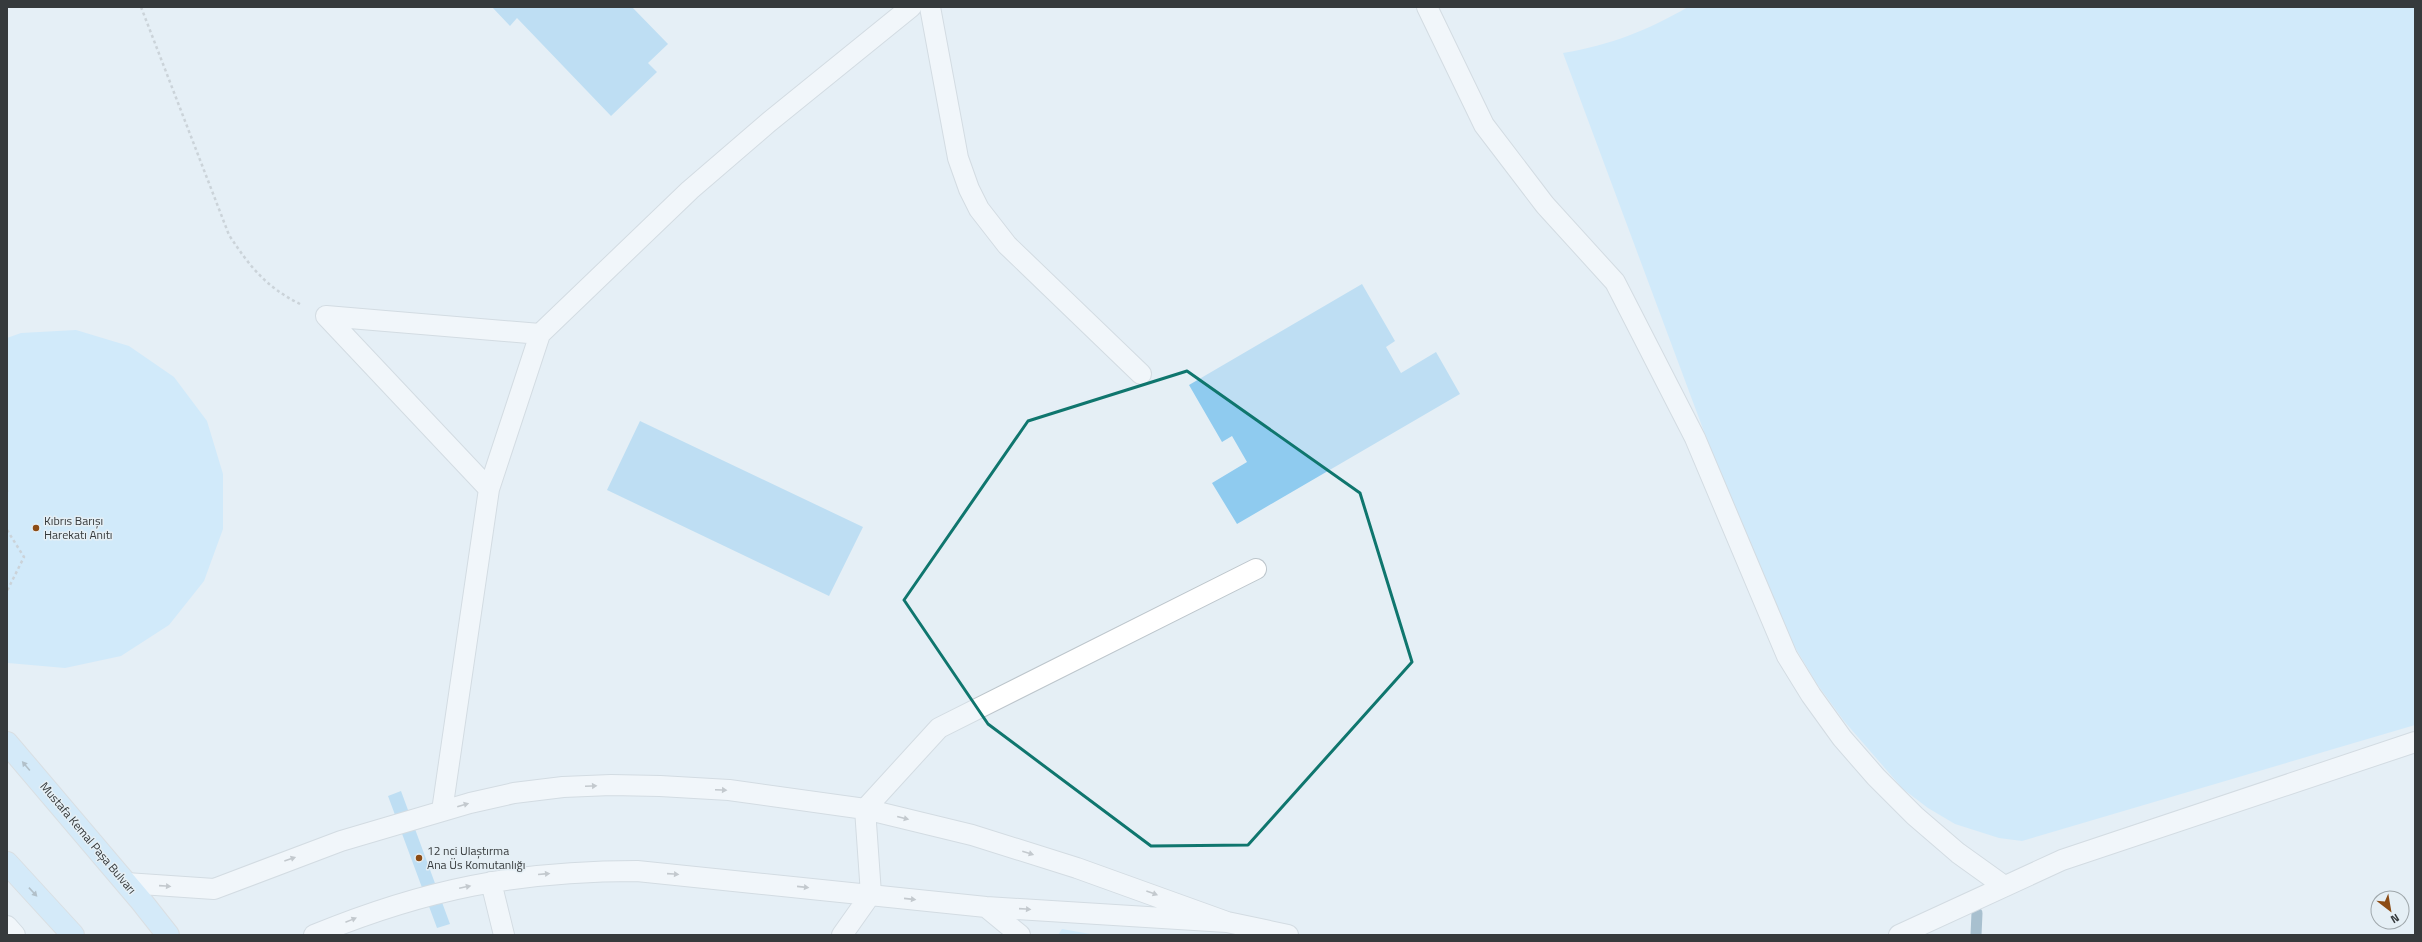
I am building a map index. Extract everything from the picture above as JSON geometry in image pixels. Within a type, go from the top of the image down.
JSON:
[{"type":"main road","name":"Mustafa Kemal Paşa Bulvarı","points":[[7,743],[126,883],[168,935]]},
{"type":"main road","points":[[7,863],[73,935]]},
{"type":"lane","points":[[442,811],[489,489],[540,334],[690,190],[775,117],[911,7]]},
{"type":"lane","points":[[930,7],[958,158],[969,189],[979,209],[1007,245],[1141,374]]},
{"type":"lane","points":[[1428,7],[1484,125],[1545,205],[1615,282],[1695,438],[1787,656],[1811,696],[1847,743],[1876,777],[1915,816],[1958,853],[2004,886]]},
{"type":"lane","points":[[326,316],[540,334]]},
{"type":"lane","points":[[326,316],[489,489]]},
{"type":"lane","points":[[842,935],[871,894],[865,809],[939,728],[1256,569]]},
{"type":"lane","points":[[1899,935],[2062,860],[2415,742]]},
{"type":"lane","points":[[126,883],[214,889],[341,841],[442,811],[514,793],[563,787],[611,785],[729,790],[865,809],[972,835],[1077,868],[1227,922],[1288,935]]},
{"type":"lane","points":[[314,935],[364,915],[416,898],[491,882],[581,871],[637,871],[986,907],[1227,922]]},
{"type":"lane","points":[[491,882],[504,935]]},
{"type":"lane","points":[[986,907],[1020,935]]},
{"type":"lane","points":[[7,926],[15,935]]},
{"type":"path","points":[[141,7],[229,235],[246,261],[279,294],[326,316]]},
{"type":"path","points":[[7,530],[24,557],[7,591]]},
{"type":"highlighted area","points":[[1187,371],[1360,493],[1412,662],[1248,845],[1151,846],[988,724],[904,600],[1028,421]]},
{"type":"shaded area","points":[[1688,7],[2415,7],[2415,725],[2022,841],[1999,838],[1955,824],[1928,808],[1903,789],[1844,721],[1817,684],[1790,639],[1728,496],[1563,53],[1597,46],[1628,36],[1658,23]]},
{"type":"shaded area","points":[[76,330],[129,346],[174,377],[207,421],[223,474],[223,529],[204,581],[169,625],[121,656],[65,668],[8,663],[7,338],[21,333]]},
{"type":"shaded area","points":[[1062,929],[1096,935],[1058,935]]},
{"type":"building","points":[[492,7],[632,7],[668,44],[648,63],[657,72],[611,116],[517,18],[510,26]]},
{"type":"building","points":[[1362,284],[1395,341],[1386,347],[1401,373],[1436,352],[1460,394],[1237,524],[1212,483],[1247,462],[1232,436],[1222,442],[1189,385]]},
{"type":"building","points":[[640,421],[863,527],[829,596],[607,490]]},
{"type":"building","name":"12 nci Ulaştırma Ana Üs Komutanlığı","points":[[401,791],[450,924],[437,928],[388,796]]},
{"type":"waterway","points":[[1976,935],[1977,913]]},
{"type":"place","name":"Kıbrıs Barışı Harekatı Anıtı","points":[[36,528]]},
{"type":"place","name":"12 nci Ulaştırma Ana Üs Komutanlığı","points":[[419,858]]}]
